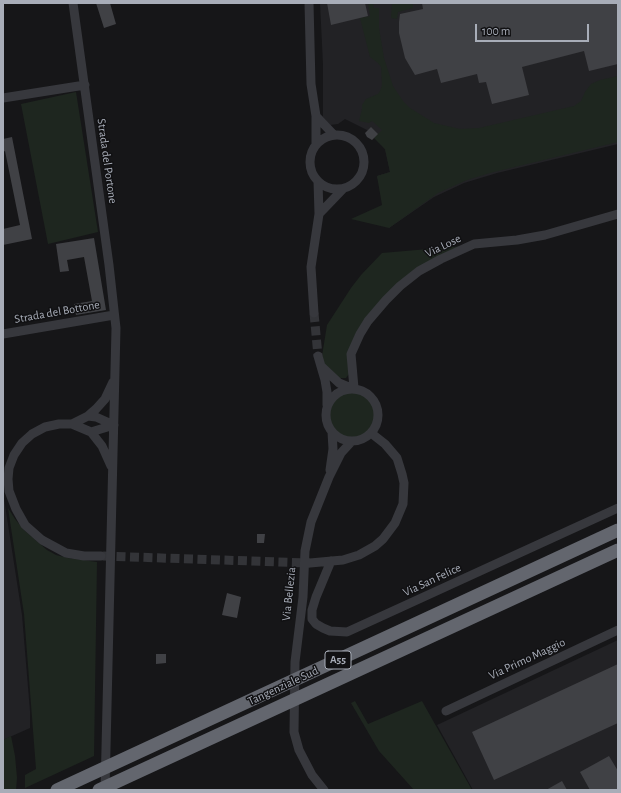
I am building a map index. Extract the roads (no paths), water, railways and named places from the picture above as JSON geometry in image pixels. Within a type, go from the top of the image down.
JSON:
[{"type":"highway","name":"Tangenziale Sud","points":[[57,790],[618,530]]},
{"type":"highway","name":"Tangenziale Sud","points":[[99,790],[618,550]]},
{"type":"street","name":"Strada del Portone","points":[[73,3],[116,328],[105,790]]},
{"type":"street","points":[[309,3],[311,84],[316,116],[316,145]]},
{"type":"street","points":[[3,98],[85,85]]},
{"type":"street","points":[[316,116],[334,135]]},
{"type":"street","points":[[334,135],[347,137],[354,141],[360,147],[363,155],[364,164],[362,173],[358,180],[351,186],[343,189],[328,188],[322,185],[311,171],[310,162],[316,145],[323,139],[334,135]]},
{"type":"street","points":[[314,313],[311,267],[319,214],[318,181]]},
{"type":"street","points":[[319,214],[343,189]]},
{"type":"street","name":"Via Lose","points":[[353,388],[351,354],[360,334],[368,321],[386,300],[400,286],[419,271],[440,259],[474,244],[517,240],[545,235],[618,214]]},
{"type":"street","name":"Strada del Bottone","points":[[3,334],[114,315]]},
{"type":"street","name":"Via Bellezia","points":[[318,356],[327,392],[326,415],[328,426],[332,432],[333,449],[329,477]]},
{"type":"street","points":[[310,562],[350,558],[375,546],[383,539],[395,523],[403,504],[404,483],[397,458],[385,444],[371,433],[377,424],[378,418],[378,410],[375,402],[362,390],[339,383],[322,368]]},
{"type":"street","points":[[72,424],[88,416],[96,409],[105,399],[114,380]]},
{"type":"street","points":[[327,406],[333,396],[338,392],[353,388]]},
{"type":"street","points":[[88,416],[96,417],[114,425]]},
{"type":"street","points":[[101,556],[84,556],[66,553],[42,540],[25,525],[16,509],[9,491],[9,468],[14,455],[22,443],[32,434],[45,427],[59,424],[72,424],[91,432],[102,446],[112,470]]},
{"type":"street","points":[[91,432],[114,425]]},
{"type":"street","points":[[332,432],[339,438],[352,441]]},
{"type":"street","name":"Via Bellezia","points":[[324,790],[312,775],[299,750],[294,732],[295,662],[303,597],[305,551],[311,522],[329,477],[341,454],[352,441],[362,439],[371,433]]},
{"type":"street","name":"Via San Felice","points":[[331,561],[316,597],[312,610],[312,618],[316,624],[330,631],[347,632],[618,508]]},
{"type":"street","name":"Via Primo Maggio","points":[[446,711],[618,630]]},
{"type":"tunnel","points":[[314,313],[318,356]]},
{"type":"tunnel","points":[[103,556],[310,563]]}]
